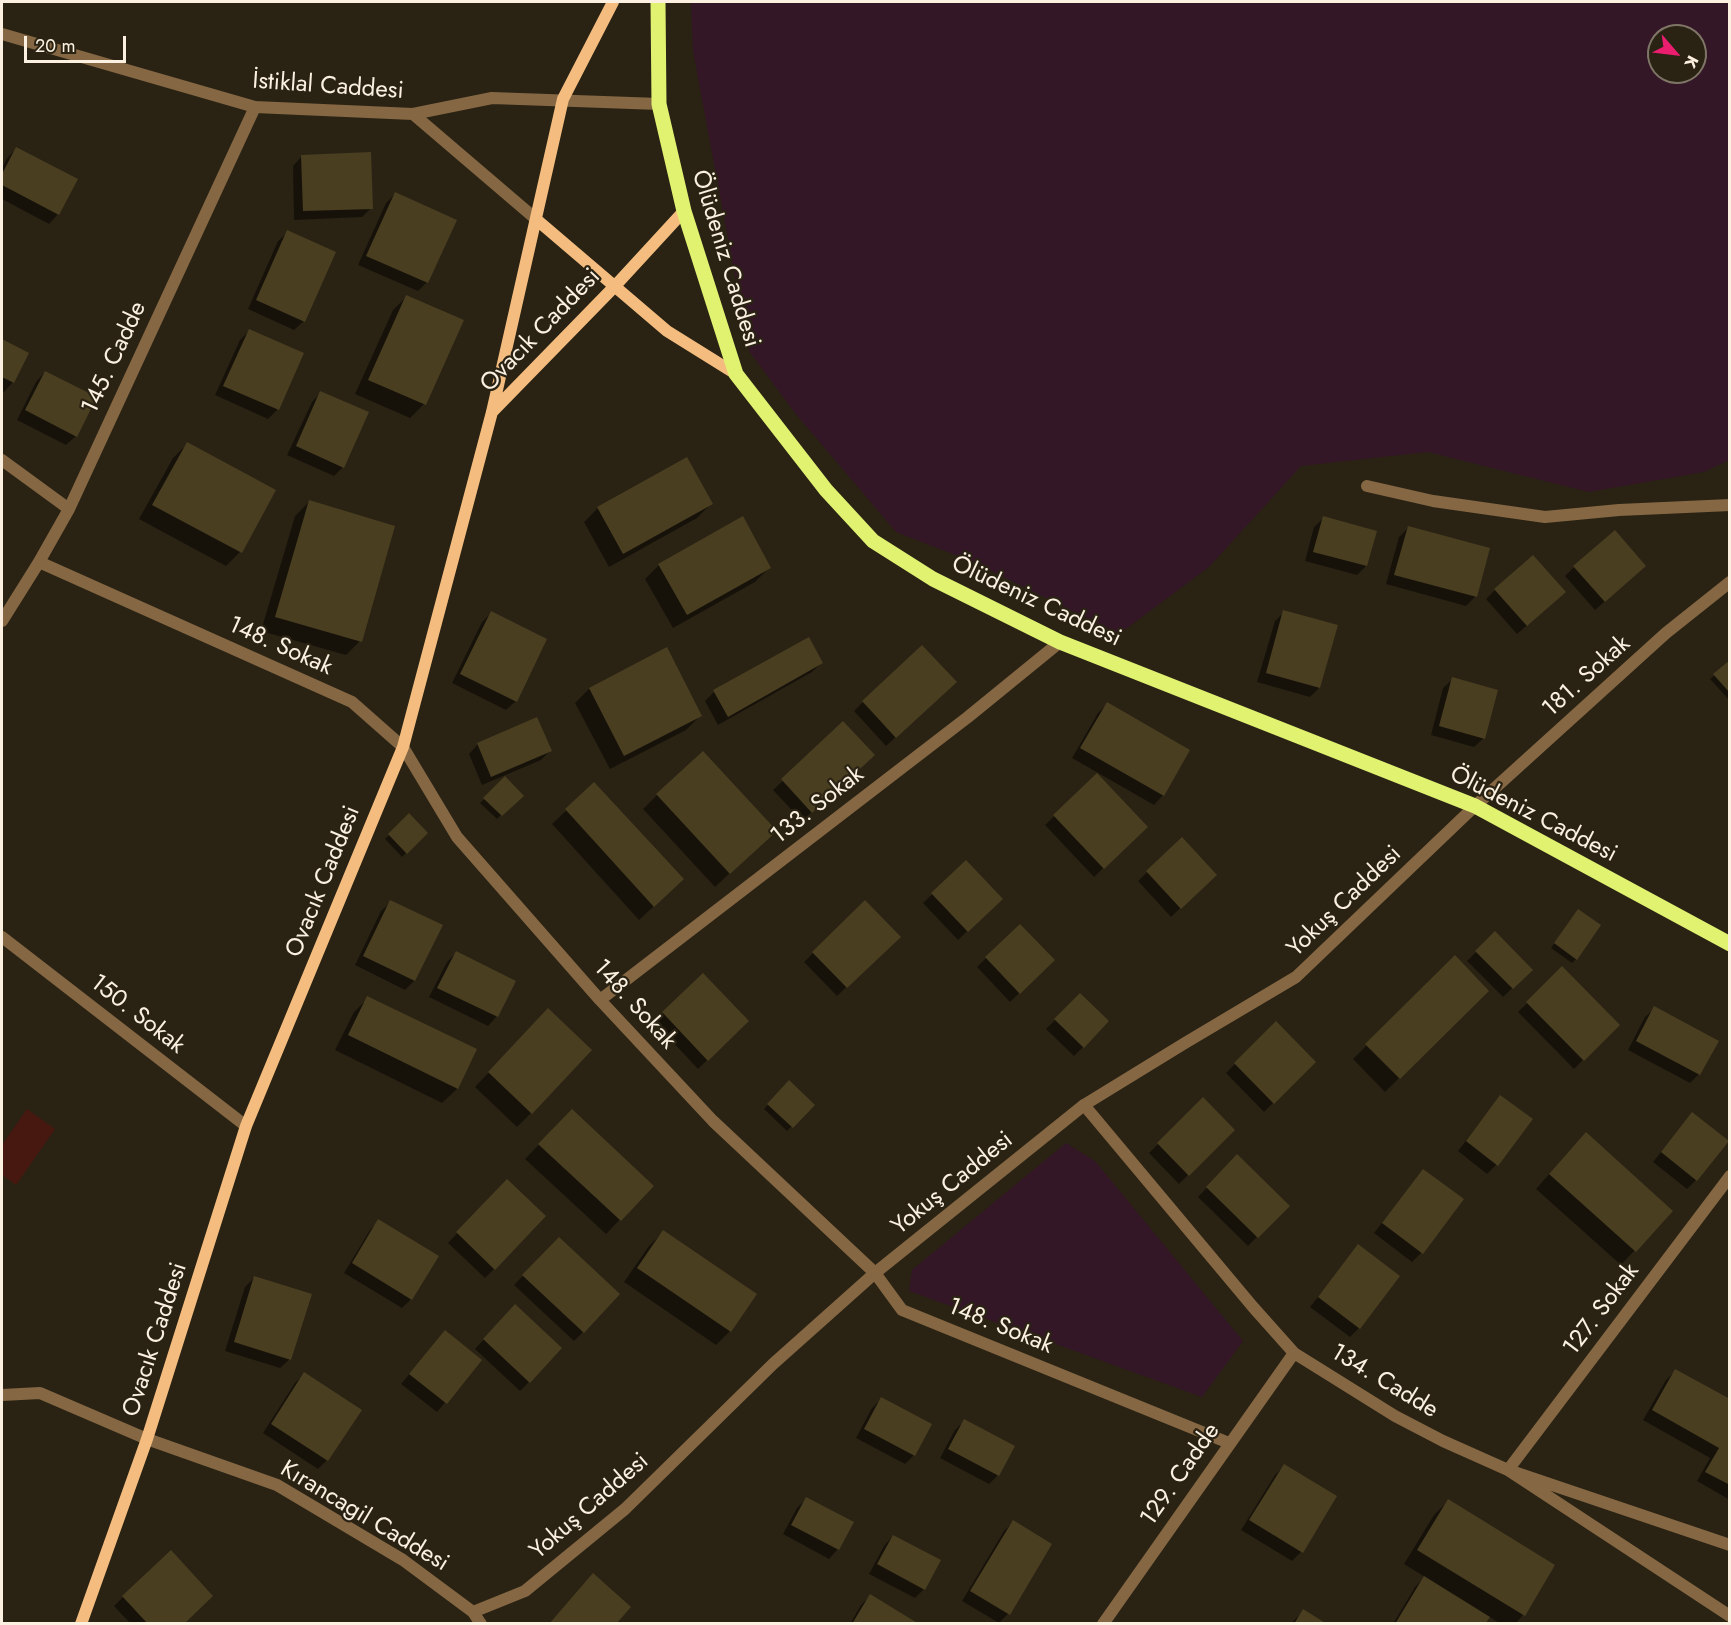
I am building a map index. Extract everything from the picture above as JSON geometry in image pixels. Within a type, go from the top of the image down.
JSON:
[{"type":"main road","points":[[492,412],[563,99],[613,2]]},
{"type":"main road","name":"Ölüdeniz Caddesi","points":[[658,2],[659,104],[684,211],[736,374],[826,490],[873,541],[933,579],[1060,642],[1475,806],[1730,944]]},
{"type":"main road","name":"Ovacık Caddesi","points":[[81,1623],[147,1439],[246,1126],[403,747],[492,412],[615,286],[684,211]]},
{"type":"main road","points":[[537,220],[667,331],[736,374]]},
{"type":"street","name":"İstiklal Caddesi","points":[[2,34],[255,106],[413,114],[492,98],[659,104]]},
{"type":"street","name":"145. Cadde","points":[[2,621],[69,509],[255,106]]},
{"type":"street","points":[[413,114],[537,220]]},
{"type":"street","points":[[2,460],[69,509]]},
{"type":"street","points":[[1366,486],[1433,501],[1545,518],[1619,510],[1730,505]]},
{"type":"street","name":"148. Sokak","points":[[39,562],[352,702],[403,747],[457,837],[600,1000],[712,1121],[875,1273],[902,1310],[1228,1443]]},
{"type":"street","name":"181. Sokak","points":[[1475,806],[1666,633],[1730,582]]},
{"type":"street","name":"133. Sokak","points":[[600,1000],[968,717],[1060,642]]},
{"type":"street","name":"Yokuş Caddesi","points":[[473,1612],[525,1591],[625,1509],[773,1364],[875,1273],[1084,1105],[1296,977],[1475,806]]},
{"type":"street","name":"150. Sokak","points":[[2,937],[246,1126]]},
{"type":"street","name":"134. Cadde","points":[[1084,1105],[1294,1353],[1395,1416],[1443,1441],[1508,1470],[1730,1616]]},
{"type":"street","name":"127. Sokak","points":[[1508,1470],[1730,1176]]},
{"type":"street","name":"129. Cadde","points":[[1103,1623],[1228,1443],[1294,1353]]},
{"type":"street","name":"Kırancagil Caddesi","points":[[2,1395],[40,1393],[147,1439],[277,1485],[403,1560],[473,1612],[481,1623]]},
{"type":"street","points":[[1508,1470],[1730,1545]]},
{"type":"shaded area","points":[[691,2],[1729,2],[1729,460],[1704,472],[1589,492],[1428,452],[1301,466],[1209,567],[1119,634],[971,561],[896,532],[795,413],[749,351],[693,51]]},
{"type":"shaded area","points":[[27,1109],[55,1129],[16,1185],[2,1175],[2,1145]]},
{"type":"shaded area","points":[[1066,1143],[1095,1161],[1243,1341],[1202,1397],[909,1291],[912,1270]]},
{"type":"building","points":[[16,147],[78,179],[59,215],[2,185],[2,174]]},
{"type":"building","points":[[371,152],[373,209],[303,211],[301,155]]},
{"type":"building","points":[[395,192],[457,220],[428,283],[366,256]]},
{"type":"building","points":[[287,230],[336,252],[305,322],[256,300]]},
{"type":"building","points":[[406,295],[464,320],[426,405],[368,380]]},
{"type":"building","points":[[249,329],[304,353],[279,410],[223,386]]},
{"type":"building","points":[[2,339],[29,353],[14,383],[2,377]]},
{"type":"building","points":[[45,371],[97,397],[77,437],[25,410]]},
{"type":"building","points":[[320,391],[369,412],[344,468],[296,446]]},
{"type":"building","points":[[187,442],[276,490],[242,553],[152,505]]},
{"type":"building","points":[[687,457],[713,504],[623,554],[597,507]]},
{"type":"building","points":[[309,500],[395,526],[362,642],[275,617]]},
{"type":"building","points":[[743,516],[771,568],[687,615],[658,564]]},
{"type":"building","points":[[1323,516],[1377,531],[1367,566],[1313,552]]},
{"type":"building","points":[[1408,526],[1490,548],[1477,597],[1394,575]]},
{"type":"building","points":[[1615,530],[1646,566],[1605,602],[1573,566]]},
{"type":"building","points":[[1533,555],[1566,592],[1527,626],[1494,589]]},
{"type":"building","points":[[1283,610],[1338,625],[1320,688],[1266,673]]},
{"type":"building","points":[[491,611],[547,639],[517,702],[460,674]]},
{"type":"building","points":[[809,637],[823,663],[728,717],[713,690]]},
{"type":"building","points":[[922,645],[957,682],[896,738],[862,701]]},
{"type":"building","points":[[667,647],[702,716],[624,756],[589,688]]},
{"type":"building","points":[[1730,660],[1730,693],[1713,674]]},
{"type":"building","points":[[1452,677],[1498,690],[1485,739],[1439,726]]},
{"type":"building","points":[[1107,702],[1190,750],[1164,796],[1080,748]]},
{"type":"building","points":[[537,717],[552,751],[491,777],[477,743]]},
{"type":"building","points":[[843,721],[875,755],[812,813],[781,779]]},
{"type":"building","points":[[703,751],[777,831],[730,874],[656,794]]},
{"type":"building","points":[[1097,773],[1148,827],[1104,869],[1053,815]]},
{"type":"building","points":[[505,776],[524,796],[502,816],[483,798]]},
{"type":"building","points":[[594,782],[684,879],[654,907],[565,809]]},
{"type":"building","points":[[409,813],[428,833],[407,854],[388,834]]},
{"type":"building","points":[[1182,837],[1217,875],[1181,909],[1146,871]]},
{"type":"building","points":[[966,860],[1003,899],[968,932],[931,893]]},
{"type":"building","points":[[390,900],[443,925],[415,981],[363,956]]},
{"type":"building","points":[[865,900],[901,937],[847,988],[812,952]]},
{"type":"building","points":[[1578,909],[1601,925],[1577,960],[1554,943]]},
{"type":"building","points":[[1020,924],[1055,960],[1020,994],[985,957]]},
{"type":"building","points":[[1495,931],[1533,970],[1513,989],[1475,951]]},
{"type":"building","points":[[456,951],[516,981],[498,1017],[437,988]]},
{"type":"building","points":[[1455,955],[1489,991],[1400,1079],[1365,1044]]},
{"type":"building","points":[[1562,966],[1620,1025],[1584,1061],[1526,1002]]},
{"type":"building","points":[[703,973],[749,1021],[708,1061],[662,1012]]},
{"type":"building","points":[[1080,993],[1109,1021],[1084,1048],[1054,1019]]},
{"type":"building","points":[[367,996],[477,1049],[458,1089],[348,1035]]},
{"type":"building","points":[[1654,1006],[1719,1041],[1700,1075],[1636,1041]]},
{"type":"building","points":[[548,1008],[592,1050],[532,1114],[488,1072]]},
{"type":"building","points":[[1276,1021],[1316,1062],[1274,1104],[1234,1063]]},
{"type":"building","points":[[789,1080],[815,1105],[793,1128],[767,1104]]},
{"type":"building","points":[[1500,1095],[1533,1119],[1498,1166],[1466,1141]]},
{"type":"building","points":[[1203,1097],[1235,1130],[1189,1176],[1157,1143]]},
{"type":"building","points":[[572,1109],[654,1186],[621,1221],[538,1144]]},
{"type":"building","points":[[1692,1112],[1729,1141],[1697,1181],[1661,1152]]},
{"type":"building","points":[[1586,1132],[1673,1211],[1636,1252],[1549,1174]]},
{"type":"building","points":[[1237,1154],[1290,1206],[1258,1238],[1206,1187]]},
{"type":"building","points":[[1423,1169],[1464,1199],[1423,1254],[1382,1223]]},
{"type":"building","points":[[507,1179],[546,1216],[495,1270],[456,1232]]},
{"type":"building","points":[[378,1219],[439,1256],[412,1300],[352,1263]]},
{"type":"building","points":[[663,1230],[757,1294],[731,1332],[637,1268]]},
{"type":"building","points":[[559,1237],[620,1294],[584,1333],[522,1275]]},
{"type":"building","points":[[1358,1244],[1400,1276],[1360,1329],[1318,1297]]},
{"type":"building","points":[[254,1276],[312,1294],[291,1360],[234,1342]]},
{"type":"building","points":[[515,1304],[562,1348],[530,1383],[483,1339]]},
{"type":"building","points":[[445,1330],[482,1360],[447,1404],[409,1374]]},
{"type":"building","points":[[1675,1369],[1730,1399],[1730,1485],[1705,1472],[1719,1448],[1652,1410]]},
{"type":"building","points":[[304,1372],[362,1410],[328,1461],[271,1424]]},
{"type":"building","points":[[881,1397],[932,1424],[915,1456],[864,1429]]},
{"type":"building","points":[[964,1419],[1015,1446],[999,1476],[948,1449]]},
{"type":"building","points":[[1284,1464],[1337,1496],[1303,1553],[1249,1520]]},
{"type":"building","points":[[806,1497],[854,1522],[839,1550],[791,1525]]},
{"type":"building","points":[[1448,1499],[1555,1565],[1525,1616],[1417,1550]]},
{"type":"building","points":[[1013,1520],[1052,1544],[1010,1615],[970,1591]]},
{"type":"building","points":[[893,1535],[941,1560],[925,1590],[877,1564]]},
{"type":"building","points":[[171,1550],[213,1596],[184,1624],[148,1624],[122,1596]]},
{"type":"building","points":[[593,1573],[631,1607],[616,1624],[549,1624]]},
{"type":"building","points":[[1424,1576],[1490,1617],[1485,1624],[1395,1624]]},
{"type":"building","points":[[870,1594],[919,1624],[852,1624]]},
{"type":"building","points":[[1303,1609],[1327,1624],[1294,1624]]}]
